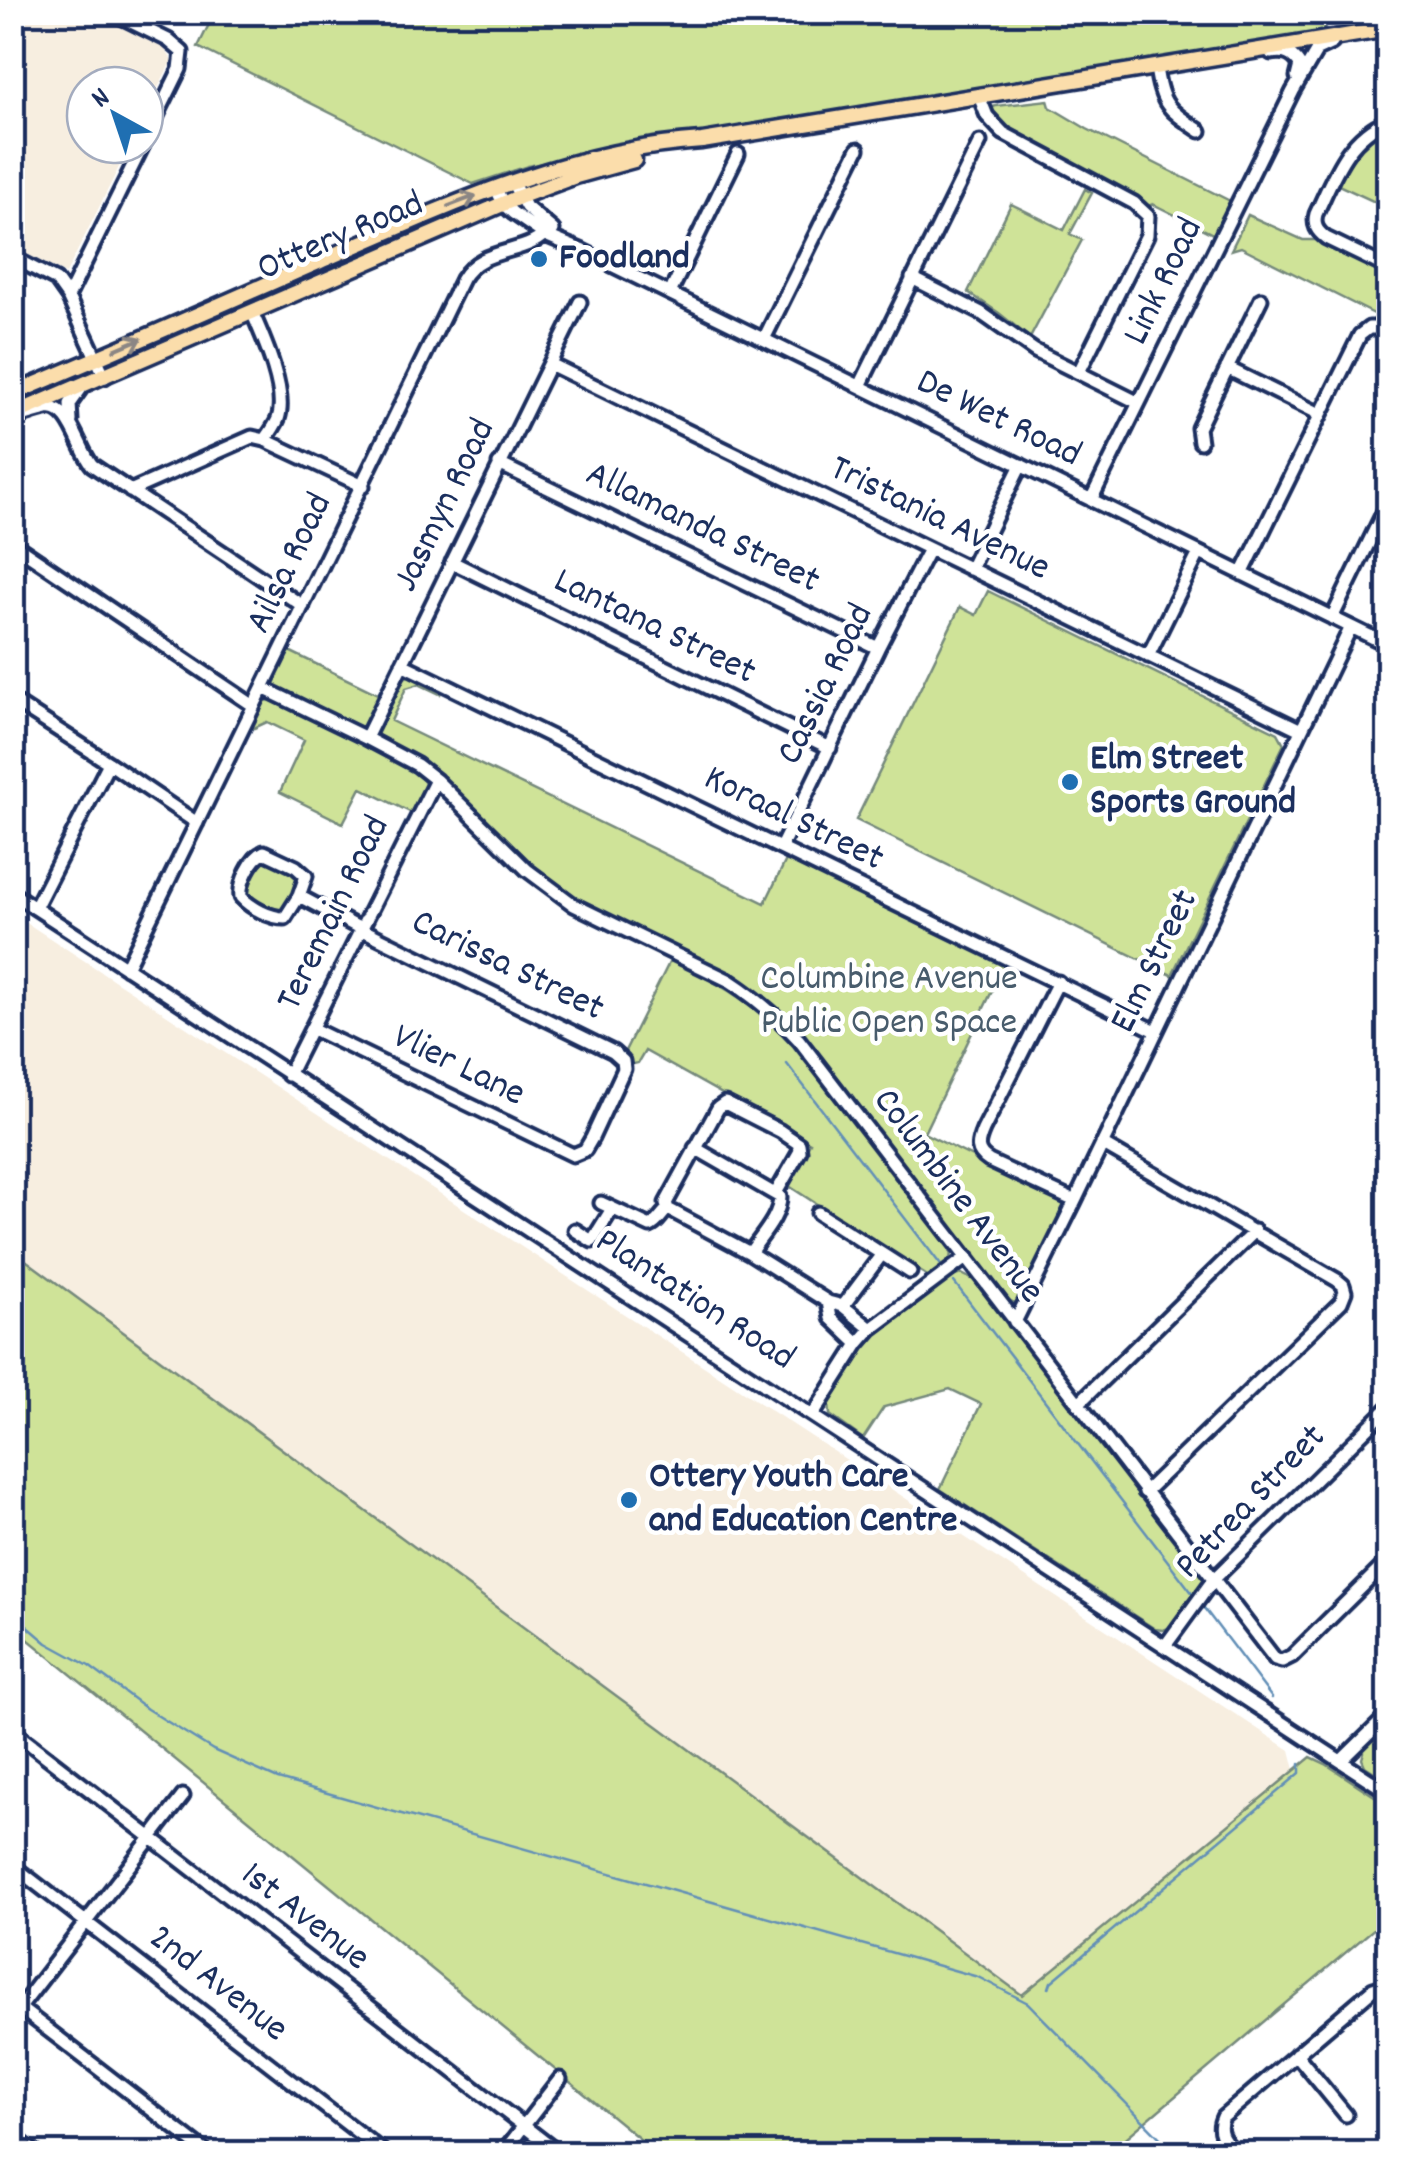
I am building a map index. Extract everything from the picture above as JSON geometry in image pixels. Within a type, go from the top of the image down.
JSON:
[{"type":"main road","name":"Ottery Road","points":[[12,394],[496,188],[515,190],[702,142],[1388,32]]},
{"type":"main road","name":"Ottery Road","points":[[12,417],[502,204],[515,190]]},
{"type":"street","points":[[112,12],[175,44],[182,52],[180,69],[165,100]]},
{"type":"street","points":[[142,26],[148,12]]},
{"type":"street","name":"Link Road","points":[[1091,500],[1293,90],[1314,56],[1322,46],[1388,32]]},
{"type":"street","name":"Link Road","points":[[1293,90],[1305,43]]},
{"type":"street","points":[[1218,58],[1288,53],[1300,65]]},
{"type":"street","points":[[1156,67],[1161,96],[1169,110],[1200,131]]},
{"type":"street","points":[[979,96],[987,116],[1003,134],[1134,204],[1148,216],[1147,235],[1079,372]]},
{"type":"street","points":[[1388,120],[1362,135],[1348,150],[1316,214],[1315,226],[1326,238],[1388,268]]},
{"type":"street","points":[[860,386],[980,142]]},
{"type":"street","points":[[764,339],[858,148]]},
{"type":"street","points":[[670,293],[738,154]]},
{"type":"street","points":[[68,296],[133,165]]},
{"type":"street","points":[[496,188],[502,204]]},
{"type":"street","name":"De Wet Road","points":[[515,190],[548,231]]},
{"type":"street","name":"De Wet Road","points":[[502,204],[581,250],[1388,644]]},
{"type":"street","name":"Ailsa Road","points":[[126,968],[466,272],[484,258],[532,242],[548,231]]},
{"type":"street","points":[[12,257],[56,280],[68,296],[105,376]]},
{"type":"street","points":[[912,278],[981,313],[1022,343],[1139,403]]},
{"type":"street","points":[[1200,442],[1198,428],[1261,299]]},
{"type":"street","name":"Jasmyn Road","points":[[366,738],[580,302]]},
{"type":"street","points":[[252,312],[274,362],[280,408],[266,440]]},
{"type":"street","points":[[1242,574],[1360,335],[1369,328],[1379,328]]},
{"type":"street","name":"Tristania Avenue","points":[[550,364],[1301,730]]},
{"type":"street","points":[[1227,368],[1320,414]]},
{"type":"street","points":[[71,426],[70,404],[82,387]]},
{"type":"street","points":[[12,417],[54,408],[71,426],[89,462],[304,606]]},
{"type":"street","points":[[130,491],[252,437],[362,486]]},
{"type":"street","name":"Allamanda Street","points":[[499,464],[878,648]]},
{"type":"street","points":[[970,570],[1022,466]]},
{"type":"street","points":[[1332,618],[1388,502]]},
{"type":"street","points":[[12,544],[254,706]]},
{"type":"street","name":"Cassia Road","points":[[781,847],[928,549]]},
{"type":"street","points":[[1148,656],[1199,553]]},
{"type":"street","name":"Lantana Street","points":[[452,562],[830,748]]},
{"type":"street","name":"Elm Street","points":[[1014,1322],[1351,627]]},
{"type":"street","name":"Koraal Street","points":[[402,664],[1156,1031]]},
{"type":"street","name":"Columbine Avenue","points":[[263,688],[417,765],[551,890],[730,981],[764,1005],[799,1040],[1272,1656],[1282,1660],[1292,1656],[1388,1562]]},
{"type":"street","points":[[14,706],[110,763],[198,824]]},
{"type":"street","points":[[35,908],[110,763]]},
{"type":"street","name":"Teremain Road","points":[[288,1074],[436,780]]},
{"type":"street","points":[[264,852],[304,873],[306,879],[299,896],[289,914],[282,918],[246,903],[240,891],[256,856],[264,852]]},
{"type":"street","name":"Plantation Road","points":[[12,893],[1388,1792]]},
{"type":"street","name":"Carissa Street","points":[[299,896],[620,1057],[623,1074],[592,1138],[578,1154]]},
{"type":"street","points":[[1058,982],[978,1146],[980,1154],[989,1161],[1075,1201]]},
{"type":"street","name":"Vlier Lane","points":[[312,1029],[566,1154],[578,1154]]},
{"type":"street","points":[[776,1193],[800,1149],[795,1140],[729,1104],[722,1104],[666,1199],[668,1209],[750,1252],[828,1302],[843,1306],[870,1329]]},
{"type":"street","points":[[1102,1144],[1340,1282],[1345,1292],[1341,1302],[1145,1492]]},
{"type":"street","points":[[695,1148],[780,1197],[781,1205],[750,1252]]},
{"type":"street","points":[[575,1230],[592,1240],[607,1206],[650,1226],[668,1209]]},
{"type":"street","points":[[818,1213],[910,1272]]},
{"type":"street","points":[[1078,1404],[1255,1231]]},
{"type":"street","points":[[843,1306],[882,1254]]},
{"type":"street","points":[[813,1415],[870,1329],[967,1258]]},
{"type":"street","points":[[828,1302],[831,1318],[858,1344]]},
{"type":"street","name":"Petrea Street","points":[[1166,1646],[1213,1580],[1388,1408]]},
{"type":"street","points":[[1342,1760],[1388,1715]]},
{"type":"street","name":"1st Avenue","points":[[12,1730],[560,2154]]},
{"type":"street","points":[[183,1796],[15,2009],[209,2154]]},
{"type":"street","name":"2nd Avenue","points":[[12,1864],[386,2154]]},
{"type":"street","points":[[1236,2154],[1220,2134],[1223,2117],[1373,1989],[1388,1988]]},
{"type":"street","points":[[1296,2054],[1346,2115]]},
{"type":"street","points":[[502,2154],[560,2080]]},
{"type":"street","points":[[12,2135],[37,2154]]},
{"type":"shaded area","points":[[12,13],[92,13],[163,46],[172,60],[165,74],[165,65],[65,65],[65,165],[120,165],[66,274],[13,248]]},
{"type":"shaded area","name":"Ottery Youth Care and Education Centre","points":[[13,914],[1290,1750],[1295,1770],[1022,1995],[13,1250]]},
{"type":"green space","points":[[215,12],[1332,13],[1322,32],[621,147],[528,166],[473,184],[198,47]]},
{"type":"green space","points":[[1048,100],[1050,107],[1087,129],[1232,202],[1215,235],[1064,164],[1020,138],[992,113],[996,106]]},
{"type":"green space","points":[[1388,126],[1388,208],[1336,184],[1358,150]]},
{"type":"green space","points":[[1085,189],[1092,193],[1070,234],[1082,240],[1030,338],[968,292],[1011,204],[1064,230]]},
{"type":"green space","points":[[1248,215],[1303,240],[1324,240],[1388,271],[1388,339],[1381,335],[1383,324],[1374,319],[1376,315],[1241,247],[1231,250]]},
{"type":"green space","name":"Elm Street Sports Ground","points":[[988,591],[1278,733],[1284,744],[1172,975],[856,820],[960,607],[976,615]]},
{"type":"green space","points":[[287,650],[382,696],[365,728],[359,729],[275,688],[273,679]]},
{"type":"green space","name":"Columbine Avenue Public Open Space","points":[[411,674],[443,688],[440,694],[419,684],[406,688],[391,721],[765,903],[788,856],[1006,962],[924,1133],[1059,1200],[1064,1206],[1020,1300],[1007,1300],[808,1042],[773,1006],[743,983],[554,886],[510,850],[424,762],[378,738],[377,728],[400,681]]},
{"type":"green space","points":[[273,699],[380,750],[417,774],[426,785],[414,814],[361,788],[343,823],[280,792],[304,740],[267,722],[250,726],[262,702]]},
{"type":"green space","points":[[263,858],[270,858],[301,877],[288,910],[280,915],[246,899],[250,877]]},
{"type":"green space","name":"Columbine Avenue Public Open Space","points":[[671,959],[749,1004],[790,1039],[949,1246],[949,1261],[941,1272],[932,1279],[786,1184],[810,1143],[645,1051],[638,1063],[629,1065],[623,1055]]},
{"type":"green space","points":[[12,1250],[1022,1995],[1311,1757],[1388,1805],[1388,1925],[1383,1921],[1108,2153],[657,2153],[13,1627]]},
{"type":"green space","points":[[962,1274],[977,1282],[1202,1574],[1204,1584],[1172,1627],[1155,1629],[940,1489],[981,1404],[950,1389],[884,1407],[863,1439],[830,1415],[829,1403],[876,1335]]},
{"type":"green space","points":[[1388,1725],[1388,1781],[1365,1766],[1362,1759],[1363,1750]]},
{"type":"waterway","points":[[787,1064],[940,1264]]},
{"type":"waterway","points":[[954,1282],[1193,1594]]},
{"type":"waterway","points":[[1204,1608],[1272,1698]]},
{"type":"waterway","points":[[12,1613],[47,1643],[89,1666],[147,1709],[213,1750],[278,1779],[978,1977],[1028,2003],[1176,2154]]},
{"type":"waterway","points":[[1049,1988],[1051,1982],[1300,1773],[1300,1764]]},
{"type":"place","name":"Foodland","points":[[539,259]]},
{"type":"place","name":"Elm Street Sports Ground","points":[[1070,782]]},
{"type":"place","name":"Ottery Youth Care and Education Centre","points":[[629,1500]]}]
